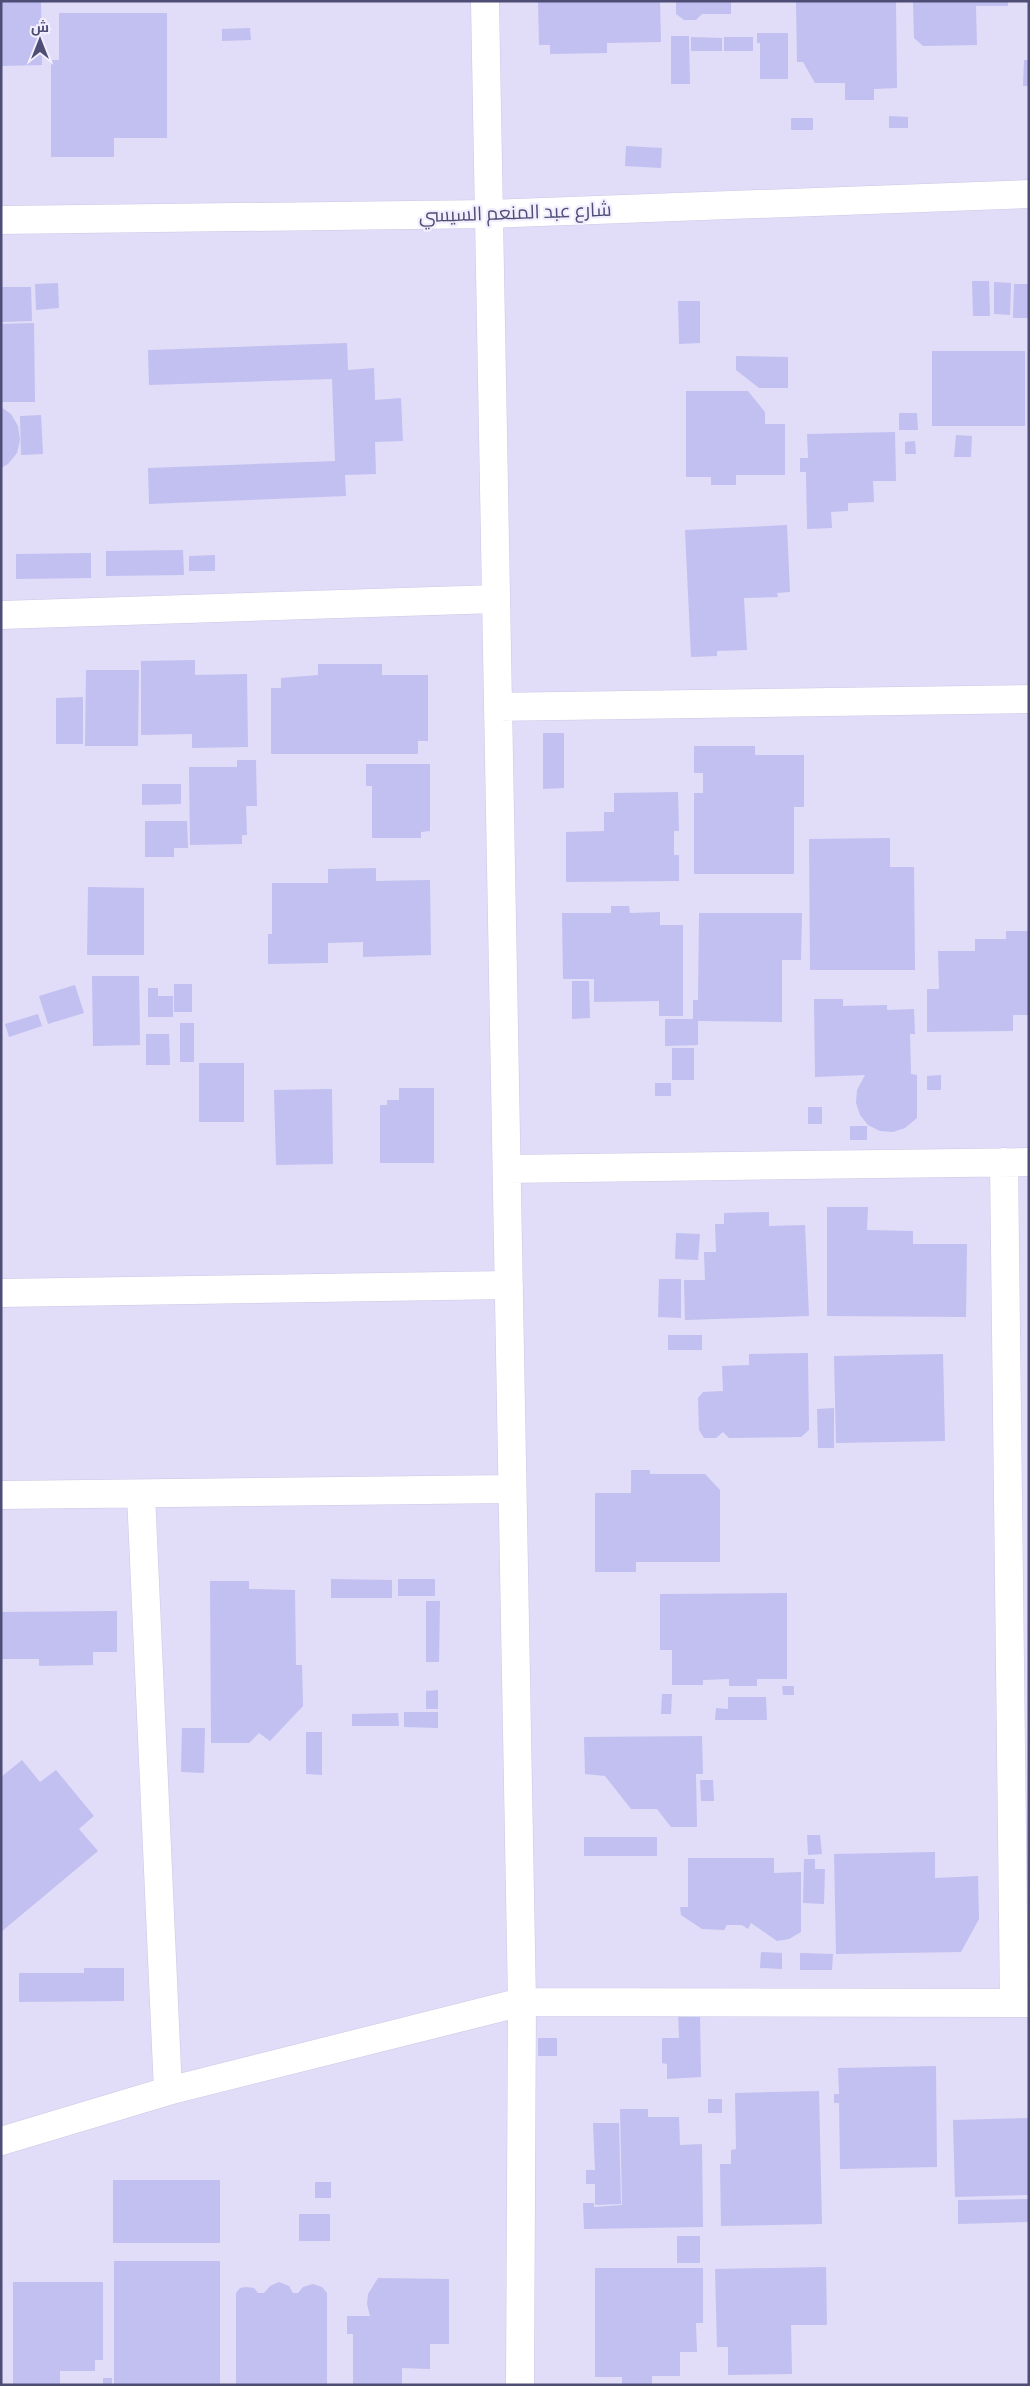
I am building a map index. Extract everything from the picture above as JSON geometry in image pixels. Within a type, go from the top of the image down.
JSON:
[{"type":"street","points":[[485,1],[522,2002],[520,2385]]},
{"type":"street","name":"شارع عبد المنعم السيسي","points":[[1,220],[489,214],[1029,194]]},
{"type":"street","points":[[1,615],[496,599]]},
{"type":"street","points":[[498,707],[1029,699]]},
{"type":"street","points":[[1,2141],[168,2091],[522,2002],[1021,2002],[1017,1162],[507,1169]]},
{"type":"street","points":[[1,1294],[509,1285]]},
{"type":"street","points":[[1,1496],[512,1489]]},
{"type":"street","points":[[141,1494],[168,2091]]},
{"type":"shaded area","points":[[1,1],[1029,1],[1029,2385],[1,2385]]},
{"type":"building","points":[[1,1],[41,1],[42,65],[1,66]]},
{"type":"building","points":[[538,1],[660,1],[661,42],[607,43],[607,53],[550,54],[550,45],[539,45]]},
{"type":"building","points":[[676,1],[731,1],[731,14],[702,14],[696,20],[684,20],[676,14]]},
{"type":"building","points":[[796,1],[896,1],[897,88],[874,89],[874,100],[845,100],[845,83],[815,83],[803,62],[797,62]]},
{"type":"building","points":[[913,1],[1008,1],[1008,6],[976,6],[977,45],[923,46],[914,38]]},
{"type":"building","points":[[59,13],[167,13],[167,138],[114,138],[114,157],[51,157],[51,60],[59,60]]},
{"type":"building","points":[[250,28],[251,40],[222,41],[222,29]]},
{"type":"building","points":[[757,33],[788,33],[788,79],[760,79],[760,43],[757,43]]},
{"type":"building","points":[[671,36],[689,36],[690,84],[671,84]]},
{"type":"building","points":[[691,37],[722,38],[722,51],[691,51]]},
{"type":"building","points":[[724,37],[753,37],[753,51],[724,51]]},
{"type":"building","points":[[1024,60],[1029,60],[1029,86],[1023,86]]},
{"type":"building","points":[[889,116],[908,117],[908,128],[889,128]]},
{"type":"building","points":[[791,118],[813,118],[813,130],[791,130]]},
{"type":"building","points":[[626,146],[662,148],[661,168],[625,166]]},
{"type":"building","points":[[972,281],[989,281],[990,316],[973,316]]},
{"type":"building","points":[[994,282],[1011,283],[1010,315],[994,314]]},
{"type":"building","points":[[58,283],[59,308],[36,310],[35,284]]},
{"type":"building","points":[[1014,284],[1029,284],[1028,318],[1013,318]]},
{"type":"building","points":[[1,287],[31,287],[32,321],[1,322]]},
{"type":"building","points":[[678,301],[700,301],[700,343],[679,344]]},
{"type":"building","points":[[34,323],[35,402],[1,402],[1,324]]},
{"type":"building","points":[[347,343],[348,370],[374,368],[375,400],[401,398],[403,441],[375,442],[376,474],[345,475],[346,496],[149,504],[148,468],[335,461],[332,379],[149,385],[148,350]]},
{"type":"building","points":[[932,351],[1025,351],[1025,426],[932,426]]},
{"type":"building","points":[[736,356],[788,357],[788,388],[759,388],[736,370]]},
{"type":"building","points":[[686,391],[748,391],[765,412],[765,424],[785,424],[785,475],[736,475],[736,485],[711,485],[711,477],[686,477]]},
{"type":"building","points":[[1,407],[11,414],[18,426],[20,440],[17,453],[8,464],[1,468]]},
{"type":"building","points":[[899,413],[917,413],[918,430],[899,430]]},
{"type":"building","points":[[41,415],[43,454],[21,455],[20,416]]},
{"type":"building","points":[[895,432],[896,481],[873,481],[874,502],[848,503],[848,511],[831,512],[832,528],[807,529],[806,472],[800,472],[800,458],[808,458],[807,434]]},
{"type":"building","points":[[956,435],[972,436],[971,457],[954,457]]},
{"type":"building","points":[[915,441],[916,454],[905,454],[905,442]]},
{"type":"building","points":[[787,525],[790,592],[777,593],[778,597],[744,598],[747,650],[717,651],[717,656],[691,657],[685,530]]},
{"type":"building","points":[[183,550],[184,575],[106,576],[106,551]]},
{"type":"building","points":[[91,553],[91,578],[16,579],[16,554]]},
{"type":"building","points":[[215,555],[215,571],[189,571],[189,556]]},
{"type":"building","points":[[195,660],[195,675],[247,674],[248,747],[192,748],[192,734],[141,735],[141,661]]},
{"type":"building","points":[[318,664],[382,664],[382,675],[428,675],[428,741],[418,741],[418,754],[271,754],[271,688],[281,688],[281,678],[318,675]]},
{"type":"building","points":[[86,670],[139,670],[138,746],[85,746]]},
{"type":"building","points":[[83,697],[83,744],[56,744],[56,698]]},
{"type":"building","points":[[543,733],[564,733],[564,788],[543,789]]},
{"type":"building","points":[[694,746],[755,746],[755,755],[804,755],[804,807],[794,807],[794,874],[694,874],[694,793],[703,793],[703,773],[694,773]]},
{"type":"building","points":[[237,760],[256,760],[257,806],[246,806],[247,835],[242,835],[242,844],[190,845],[189,767],[237,767]]},
{"type":"building","points":[[366,764],[430,764],[430,831],[421,832],[421,838],[372,838],[372,786],[366,786]]},
{"type":"building","points":[[142,784],[181,784],[181,804],[142,805]]},
{"type":"building","points":[[678,792],[679,831],[674,831],[674,855],[679,855],[679,881],[566,882],[566,832],[604,831],[604,812],[614,812],[614,793]]},
{"type":"building","points":[[145,821],[187,821],[188,848],[174,848],[174,857],[145,857]]},
{"type":"building","points":[[890,838],[890,867],[914,867],[915,970],[810,970],[809,839]]},
{"type":"building","points":[[376,868],[376,881],[430,880],[431,955],[363,957],[363,942],[328,943],[328,963],[268,964],[268,934],[272,934],[272,883],[328,883],[328,869]]},
{"type":"building","points":[[88,887],[144,888],[144,955],[87,955]]},
{"type":"building","points":[[611,906],[629,906],[630,913],[660,912],[660,925],[683,925],[683,1016],[659,1016],[659,1001],[594,1002],[594,979],[563,979],[562,913],[611,913]]},
{"type":"building","points":[[699,913],[802,913],[801,960],[782,960],[782,1022],[698,1021],[698,1045],[665,1046],[665,1019],[693,1019],[693,1000],[698,1000]]},
{"type":"building","points":[[1006,931],[1029,931],[1029,1015],[1013,1015],[1013,1031],[927,1032],[927,989],[939,989],[938,951],[975,951],[975,939],[1006,939]]},
{"type":"building","points":[[92,976],[139,976],[140,1045],[93,1046]]},
{"type":"building","points":[[572,981],[589,981],[590,1018],[572,1019]]},
{"type":"building","points":[[174,984],[192,984],[192,1012],[174,1012]]},
{"type":"building","points":[[75,985],[84,1013],[48,1024],[39,996]]},
{"type":"building","points":[[148,988],[158,988],[158,996],[173,996],[173,1017],[148,1017]]},
{"type":"building","points":[[814,999],[843,999],[843,1006],[887,1005],[887,1010],[914,1009],[915,1034],[910,1034],[911,1074],[917,1075],[917,1118],[905,1128],[893,1132],[880,1131],[868,1125],[860,1115],[856,1103],[857,1090],[865,1075],[815,1077]]},
{"type":"building","points":[[38,1014],[42,1026],[9,1037],[5,1024]]},
{"type":"building","points":[[180,1023],[194,1023],[194,1062],[180,1062]]},
{"type":"building","points":[[146,1034],[169,1034],[170,1065],[146,1065]]},
{"type":"building","points":[[672,1048],[694,1048],[694,1080],[672,1080]]},
{"type":"building","points":[[199,1063],[244,1063],[244,1122],[199,1122]]},
{"type":"building","points":[[941,1075],[941,1090],[927,1090],[927,1076]]},
{"type":"building","points":[[655,1083],[671,1083],[671,1096],[655,1096]]},
{"type":"building","points":[[399,1088],[434,1088],[434,1163],[380,1163],[380,1105],[387,1105],[387,1100],[399,1100]]},
{"type":"building","points":[[332,1089],[333,1164],[276,1165],[274,1090]]},
{"type":"building","points":[[808,1107],[822,1107],[822,1124],[808,1124]]},
{"type":"building","points":[[850,1126],[867,1126],[867,1140],[850,1140]]},
{"type":"building","points":[[827,1207],[868,1207],[867,1230],[913,1231],[913,1244],[967,1244],[966,1317],[827,1316]]},
{"type":"building","points":[[769,1212],[769,1226],[805,1225],[809,1316],[685,1320],[684,1280],[705,1280],[704,1252],[716,1252],[715,1224],[724,1224],[724,1213]]},
{"type":"building","points":[[676,1233],[700,1234],[698,1260],[675,1259]]},
{"type":"building","points":[[659,1279],[681,1279],[681,1318],[658,1317]]},
{"type":"building","points":[[668,1335],[702,1335],[702,1350],[668,1350]]},
{"type":"building","points":[[808,1353],[809,1430],[801,1437],[729,1438],[723,1432],[716,1438],[704,1438],[699,1430],[698,1398],[703,1392],[723,1391],[722,1366],[749,1365],[749,1354]]},
{"type":"building","points":[[943,1354],[945,1441],[836,1443],[834,1356]]},
{"type":"building","points":[[834,1408],[834,1448],[818,1448],[817,1409]]},
{"type":"building","points":[[631,1470],[650,1470],[650,1474],[705,1474],[720,1490],[720,1562],[636,1562],[636,1572],[595,1572],[595,1493],[631,1493]]},
{"type":"building","points":[[331,1579],[392,1580],[392,1598],[331,1598]]},
{"type":"building","points":[[398,1579],[435,1579],[435,1596],[398,1596]]},
{"type":"building","points":[[210,1581],[249,1581],[249,1589],[295,1590],[296,1665],[302,1665],[303,1706],[270,1741],[259,1733],[249,1743],[211,1743]]},
{"type":"building","points":[[787,1593],[787,1679],[757,1679],[757,1686],[729,1686],[729,1679],[703,1680],[703,1685],[672,1685],[672,1650],[660,1650],[660,1594]]},
{"type":"building","points":[[426,1601],[440,1601],[439,1662],[426,1662]]},
{"type":"building","points":[[117,1611],[117,1652],[93,1652],[93,1665],[39,1666],[39,1659],[1,1659],[1,1612]]},
{"type":"building","points":[[782,1686],[794,1686],[794,1695],[783,1695]]},
{"type":"building","points":[[438,1690],[438,1709],[426,1709],[426,1691]]},
{"type":"building","points":[[662,1694],[672,1694],[671,1714],[661,1714]]},
{"type":"building","points":[[728,1697],[766,1697],[767,1720],[715,1720],[716,1708],[728,1709]]},
{"type":"building","points":[[404,1712],[438,1712],[438,1728],[404,1727]]},
{"type":"building","points":[[398,1713],[399,1726],[352,1726],[352,1714]]},
{"type":"building","points":[[182,1728],[205,1728],[204,1773],[181,1772]]},
{"type":"building","points":[[306,1732],[322,1732],[322,1775],[306,1774]]},
{"type":"building","points":[[702,1736],[703,1774],[696,1774],[697,1827],[671,1827],[657,1809],[631,1809],[605,1776],[585,1774],[584,1737]]},
{"type":"building","points":[[22,1760],[40,1782],[56,1770],[94,1816],[79,1829],[98,1851],[1,1932],[1,1777]]},
{"type":"building","points":[[700,1780],[713,1780],[714,1801],[701,1801]]},
{"type":"building","points":[[807,1835],[820,1835],[822,1854],[808,1855]]},
{"type":"building","points":[[584,1837],[657,1837],[657,1856],[584,1856]]},
{"type":"building","points":[[935,1852],[935,1878],[978,1876],[979,1919],[961,1952],[836,1954],[834,1854]]},
{"type":"building","points":[[688,1858],[774,1858],[774,1873],[801,1872],[801,1932],[789,1939],[777,1941],[751,1923],[748,1929],[742,1925],[727,1925],[724,1930],[702,1929],[681,1915],[680,1907],[688,1907]]},
{"type":"building","points":[[804,1859],[815,1859],[815,1869],[825,1869],[824,1904],[803,1903]]},
{"type":"building","points":[[761,1952],[782,1953],[782,1969],[760,1968]]},
{"type":"building","points":[[800,1953],[833,1954],[832,1970],[800,1970]]},
{"type":"building","points":[[84,1968],[124,1968],[124,2001],[19,2002],[19,1973],[84,1973]]},
{"type":"building","points":[[700,2011],[701,2077],[667,2079],[667,2064],[662,2063],[662,2038],[679,2038],[678,2012]]},
{"type":"building","points":[[538,2038],[557,2038],[557,2056],[538,2056]]},
{"type":"building","points":[[936,2066],[937,2167],[840,2169],[839,2103],[834,2103],[834,2094],[839,2094],[838,2068]]},
{"type":"building","points":[[819,2091],[822,2224],[721,2226],[720,2164],[731,2164],[731,2150],[736,2149],[735,2093]]},
{"type":"building","points":[[708,2099],[722,2099],[722,2113],[708,2113]]},
{"type":"building","points":[[620,2109],[648,2109],[648,2117],[679,2117],[680,2145],[702,2144],[703,2227],[584,2229],[583,2203],[594,2203],[594,2207],[622,2205]]},
{"type":"building","points":[[1029,2118],[1029,2195],[955,2197],[953,2120]]},
{"type":"building","points":[[593,2123],[619,2123],[621,2204],[595,2205],[595,2184],[586,2184],[586,2170],[595,2170]]},
{"type":"building","points":[[113,2180],[220,2180],[220,2243],[113,2243]]},
{"type":"building","points":[[315,2182],[331,2182],[331,2198],[315,2198]]},
{"type":"building","points":[[1029,2199],[1029,2222],[958,2224],[958,2200]]},
{"type":"building","points":[[299,2214],[330,2214],[330,2241],[299,2241]]},
{"type":"building","points":[[677,2236],[700,2236],[700,2263],[677,2263]]},
{"type":"building","points":[[114,2261],[220,2261],[220,2385],[114,2385]]},
{"type":"building","points":[[826,2267],[827,2325],[791,2325],[792,2374],[728,2375],[728,2347],[717,2347],[715,2269]]},
{"type":"building","points":[[595,2268],[703,2268],[703,2323],[696,2323],[697,2352],[680,2352],[680,2376],[652,2376],[652,2385],[622,2385],[622,2377],[595,2377]]},
{"type":"building","points":[[378,2278],[449,2279],[449,2344],[430,2344],[430,2369],[402,2368],[402,2385],[353,2385],[353,2334],[347,2334],[347,2316],[370,2316],[367,2304],[368,2294]]},
{"type":"building","points":[[13,2282],[103,2282],[103,2360],[95,2360],[95,2371],[60,2371],[60,2385],[13,2385]]},
{"type":"building","points":[[279,2282],[289,2286],[293,2293],[298,2293],[303,2287],[313,2284],[322,2287],[327,2293],[327,2385],[236,2385],[236,2293],[240,2288],[246,2287],[254,2288],[258,2293],[264,2293],[270,2286]]},
{"type":"building","points":[[103,2378],[112,2378],[112,2385],[103,2385]]}]
